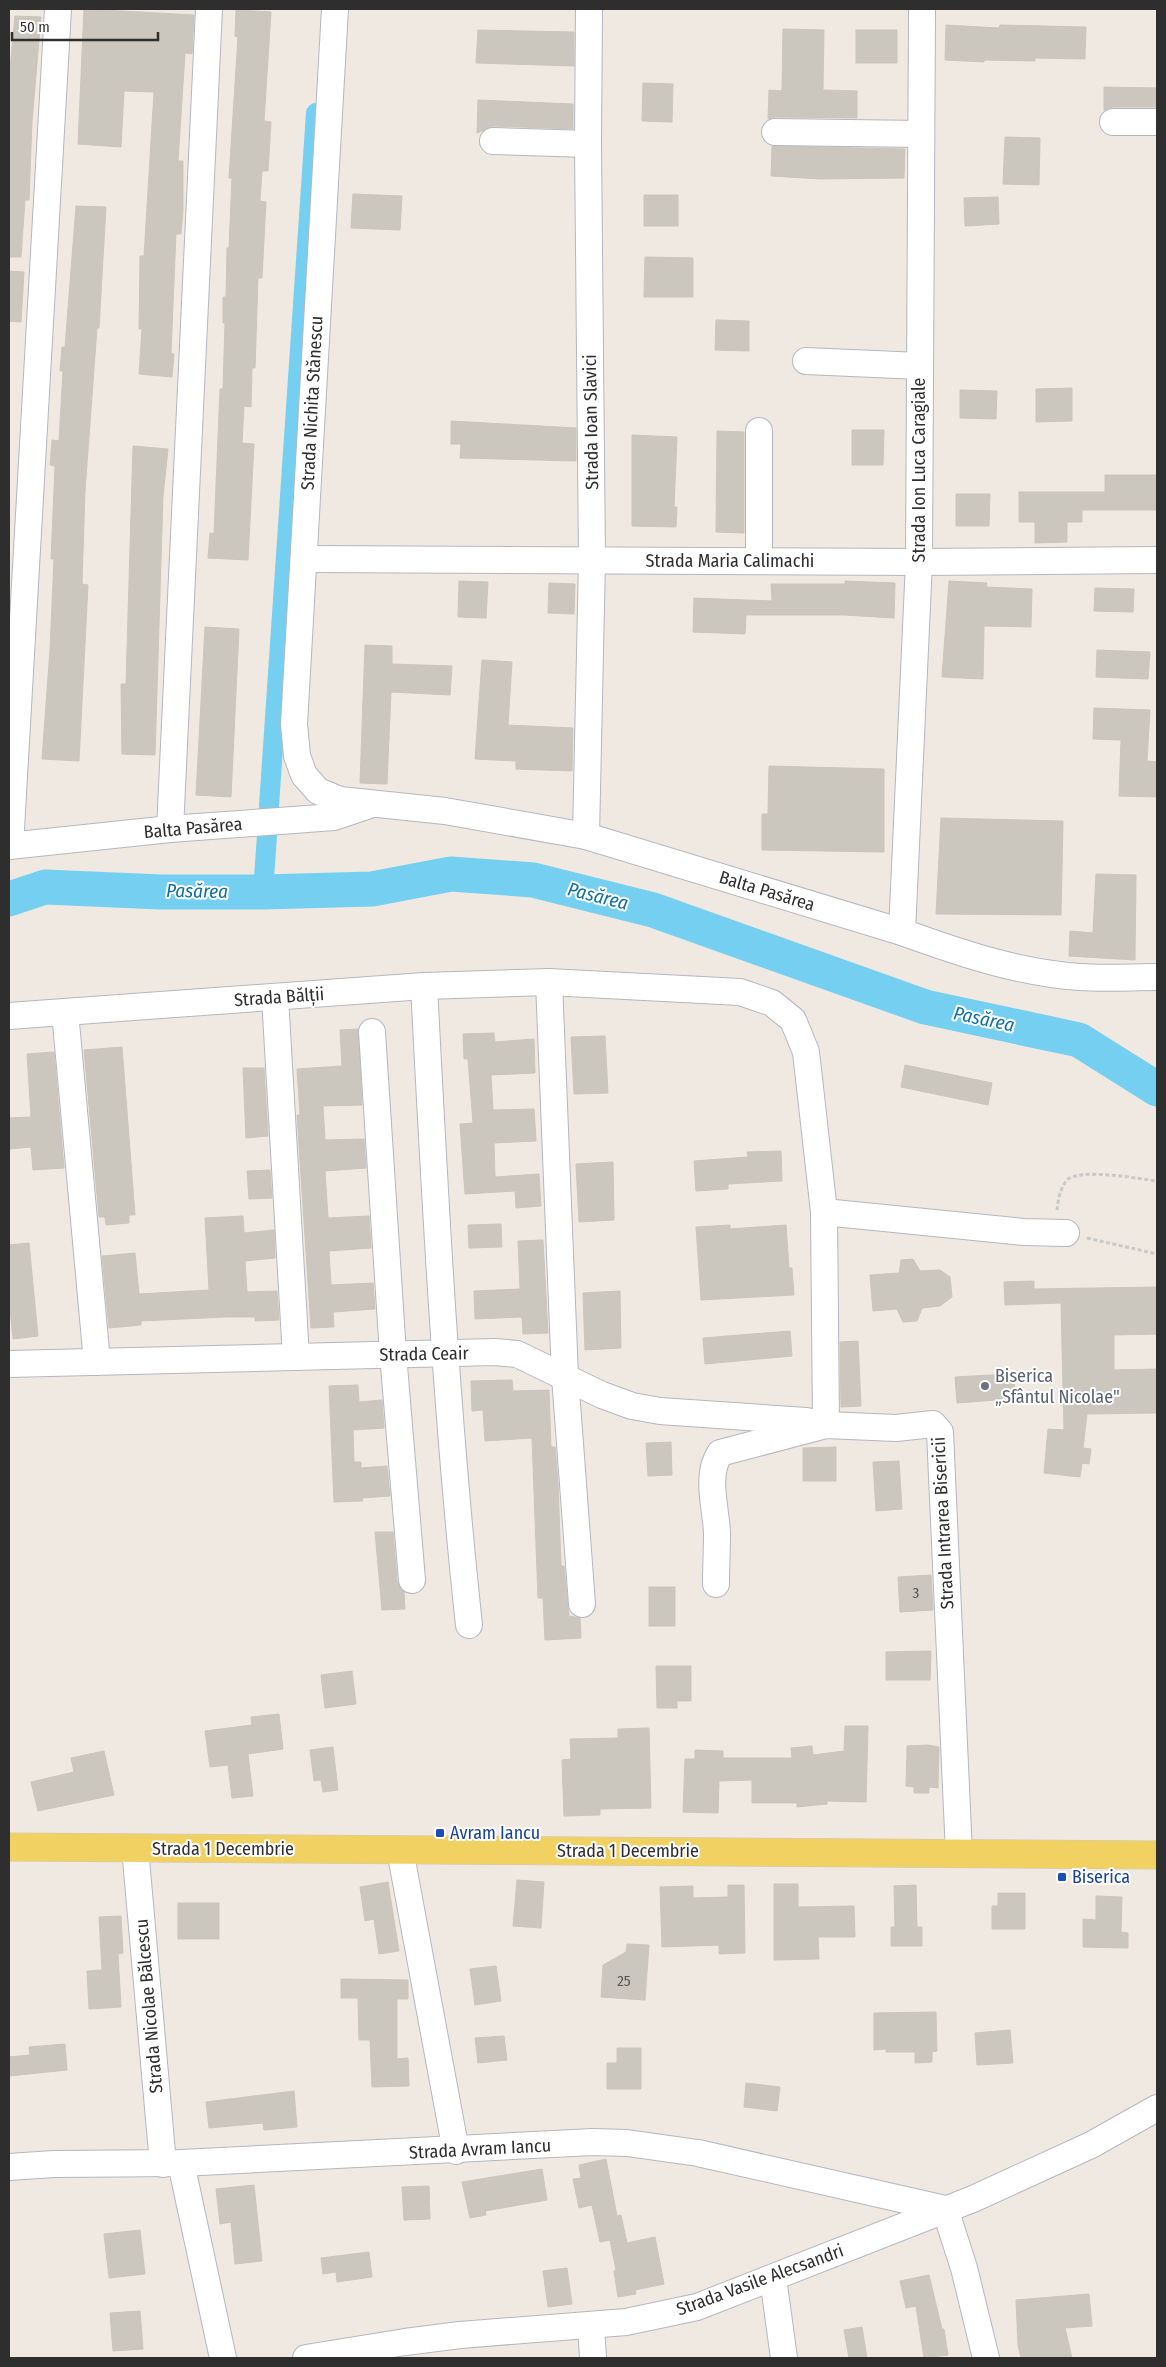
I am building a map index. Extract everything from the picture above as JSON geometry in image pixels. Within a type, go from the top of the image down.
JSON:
[{"type":"main road","name":"Strada 1 Decembrie","points":[[9,1847],[1157,1855]]},
{"type":"street","points":[[9,846],[58,9]]},
{"type":"street","points":[[170,829],[209,9]]},
{"type":"street","name":"Strada Nichita Stănescu","points":[[318,791],[304,775],[297,756],[294,724],[335,9]]},
{"type":"street","name":"Strada Ioan Slavici","points":[[586,836],[592,560],[588,144],[589,9]]},
{"type":"street","name":"Strada Ion Luca Caragiale","points":[[902,932],[919,562],[922,9]]},
{"type":"street","points":[[1113,122],[1157,122]]},
{"type":"street","points":[[775,132],[921,134]]},
{"type":"street","points":[[493,141],[588,144]]},
{"type":"street","points":[[806,361],[920,366]]},
{"type":"street","points":[[759,431],[759,561]]},
{"type":"street","name":"Strada Maria Calimachi","points":[[304,559],[919,562],[1157,560]]},
{"type":"street","name":"Balta Pasărea","points":[[318,791],[340,800],[445,811],[586,836],[902,932],[949,949],[1036,972],[1081,977],[1157,976]]},
{"type":"street","name":"Balta Pasărea","points":[[9,846],[170,829],[334,817],[375,804]]},
{"type":"street","points":[[549,982],[565,1377],[582,1604]]},
{"type":"street","name":"Strada Bălții","points":[[9,1016],[424,986],[549,982],[740,992],[772,1003],[793,1020],[806,1052],[824,1212],[826,1426]]},
{"type":"street","points":[[424,986],[445,1353],[458,1518],[469,1625]]},
{"type":"street","points":[[275,997],[296,1357]]},
{"type":"street","points":[[65,1012],[97,1362]]},
{"type":"street","points":[[372,1032],[393,1354],[412,1580]]},
{"type":"street","points":[[824,1212],[1024,1232],[1066,1233]]},
{"type":"street","name":"Strada Ceair","points":[[9,1364],[393,1354],[517,1354],[602,1396],[632,1406],[660,1411],[806,1421],[826,1426]]},
{"type":"street","name":"Strada Intrarea Bisericii","points":[[716,1584],[717,1532],[712,1477],[715,1460],[720,1453],[826,1426],[896,1428],[933,1424],[940,1432],[959,1854]]},
{"type":"street","name":"Strada Nicolae Bălcescu","points":[[135,1848],[172,2163],[223,2358]]},
{"type":"street","points":[[400,1850],[456,2151]]},
{"type":"street","name":"Strada Vasile Alecsandri","points":[[306,2358],[460,2335],[626,2322],[697,2307],[973,2199],[1091,2145],[1157,2108]]},
{"type":"street","name":"Strada Avram Iancu","points":[[9,2167],[54,2164],[172,2163],[456,2151],[593,2142],[627,2143],[698,2153],[945,2209]]},
{"type":"street","points":[[945,2209],[964,2268],[986,2358]]},
{"type":"street","points":[[773,2278],[784,2358]]},
{"type":"street","points":[[592,2326],[593,2358]]},
{"type":"path","points":[[1157,1181],[1090,1174],[1075,1175],[1066,1180],[1058,1199],[1056,1221],[1066,1233],[1157,1254]]},
{"type":"building","points":[[84,9],[194,15],[192,54],[185,53],[178,161],[183,161],[183,211],[181,234],[176,234],[171,353],[174,354],[172,377],[139,374],[142,329],[139,329],[140,256],[144,256],[154,92],[124,91],[121,147],[78,144]]},
{"type":"building","points":[[236,10],[271,12],[264,121],[271,122],[268,171],[262,171],[260,201],[266,202],[262,278],[258,278],[255,368],[252,368],[251,407],[244,406],[242,443],[254,444],[248,560],[208,558],[210,533],[214,534],[220,389],[223,389],[225,323],[223,323],[223,297],[226,297],[227,248],[229,248],[232,178],[229,178],[238,37],[235,36]]},
{"type":"building","points":[[15,16],[41,17],[32,121],[29,200],[25,200],[21,257],[9,257],[9,80]]},
{"type":"building","points":[[946,25],[999,28],[1000,25],[1086,27],[1085,59],[1035,58],[1035,61],[984,60],[984,62],[945,60]]},
{"type":"building","points":[[783,29],[824,30],[823,90],[857,91],[857,118],[775,117],[768,119],[769,90],[782,91]]},
{"type":"building","points":[[478,30],[574,32],[574,66],[476,63]]},
{"type":"building","points":[[856,30],[897,30],[897,63],[856,63]]},
{"type":"building","points":[[643,83],[673,84],[672,122],[642,121]]},
{"type":"building","points":[[1104,87],[1157,88],[1157,107],[1113,107],[1104,110]]},
{"type":"building","points":[[478,100],[573,104],[573,129],[493,126],[477,133]]},
{"type":"building","points":[[1005,137],[1040,138],[1039,185],[1003,184]]},
{"type":"building","points":[[772,146],[905,149],[904,178],[821,179],[771,176]]},
{"type":"building","points":[[353,194],[402,196],[400,230],[351,228]]},
{"type":"building","points":[[644,195],[678,195],[678,226],[644,226]]},
{"type":"building","points":[[998,197],[999,224],[965,226],[964,198]]},
{"type":"building","points":[[76,206],[106,207],[99,328],[97,328],[85,491],[82,584],[88,585],[79,761],[42,759],[54,559],[51,559],[55,466],[50,465],[52,440],[59,441],[63,371],[60,371],[62,347],[65,347]]},
{"type":"building","points":[[645,257],[693,258],[693,297],[644,297]]},
{"type":"building","points":[[9,271],[24,272],[21,322],[9,321]]},
{"type":"building","points":[[716,320],[749,321],[749,351],[715,350]]},
{"type":"building","points":[[1072,388],[1072,421],[1036,422],[1036,389]]},
{"type":"building","points":[[960,390],[997,391],[996,419],[960,418]]},
{"type":"building","points":[[451,421],[576,428],[576,461],[460,458],[461,444],[451,444]]},
{"type":"building","points":[[852,430],[884,430],[883,465],[852,465]]},
{"type":"building","points":[[717,431],[744,432],[744,533],[716,532]]},
{"type":"building","points":[[632,435],[677,437],[674,507],[677,507],[676,527],[632,526]]},
{"type":"building","points":[[133,446],[168,449],[163,496],[155,755],[122,754],[121,684],[126,684]]},
{"type":"building","points":[[1105,475],[1157,475],[1157,510],[1082,510],[1082,522],[1067,522],[1067,542],[1035,543],[1035,522],[1019,522],[1019,492],[1105,492]]},
{"type":"building","points":[[956,494],[990,494],[989,526],[956,526]]},
{"type":"building","points":[[459,581],[488,582],[486,618],[458,617]]},
{"type":"building","points":[[845,581],[895,583],[894,618],[844,615],[746,615],[745,634],[693,632],[694,598],[772,601],[771,584],[845,584]]},
{"type":"building","points":[[949,581],[987,583],[986,587],[1032,589],[1031,627],[984,626],[983,679],[942,677]]},
{"type":"building","points":[[549,583],[575,584],[574,614],[548,613]]},
{"type":"building","points":[[1095,588],[1134,589],[1133,612],[1094,611]]},
{"type":"building","points":[[205,627],[239,629],[231,797],[196,795]]},
{"type":"building","points":[[365,645],[392,646],[392,664],[452,666],[450,695],[391,692],[387,784],[360,783]]},
{"type":"building","points":[[1097,650],[1150,652],[1148,679],[1096,677]]},
{"type":"building","points":[[482,660],[512,662],[508,725],[573,728],[572,771],[516,769],[516,761],[475,759]]},
{"type":"building","points":[[1094,708],[1150,710],[1147,761],[1157,762],[1157,797],[1119,796],[1121,740],[1093,739]]},
{"type":"building","points":[[769,766],[884,769],[884,852],[762,850],[762,814],[768,814]]},
{"type":"building","points":[[941,818],[1063,821],[1061,915],[936,914]]},
{"type":"building","points":[[1096,874],[1136,875],[1135,960],[1069,956],[1070,931],[1093,933]]},
{"type":"building","points":[[358,1029],[362,1105],[323,1106],[325,1140],[364,1139],[366,1168],[325,1171],[328,1218],[369,1216],[371,1248],[329,1251],[331,1285],[373,1283],[375,1309],[333,1312],[334,1327],[311,1328],[297,1115],[300,1115],[297,1069],[342,1066],[340,1030]]},
{"type":"building","points":[[494,1033],[495,1042],[534,1039],[535,1073],[491,1075],[493,1110],[534,1109],[536,1141],[494,1143],[495,1177],[539,1174],[541,1206],[516,1208],[515,1191],[465,1194],[460,1124],[473,1123],[468,1059],[464,1059],[463,1034]]},
{"type":"building","points":[[605,1036],[608,1093],[574,1094],[571,1037]]},
{"type":"building","points":[[122,1047],[135,1215],[129,1215],[129,1223],[106,1225],[105,1217],[99,1217],[84,1050]]},
{"type":"building","points":[[54,1052],[64,1168],[33,1170],[31,1147],[9,1149],[9,1118],[31,1117],[27,1054]]},
{"type":"building","points":[[905,1065],[992,1083],[988,1105],[901,1087]]},
{"type":"building","points":[[243,1068],[264,1068],[268,1136],[246,1138]]},
{"type":"building","points":[[781,1151],[782,1181],[728,1184],[728,1189],[696,1191],[694,1161],[748,1157],[747,1152]]},
{"type":"building","points":[[613,1162],[614,1220],[579,1222],[576,1164]]},
{"type":"building","points":[[270,1170],[272,1198],[249,1199],[247,1171]]},
{"type":"building","points":[[243,1216],[244,1233],[274,1230],[275,1258],[245,1261],[247,1292],[277,1291],[279,1320],[255,1321],[255,1317],[225,1317],[141,1321],[141,1325],[109,1328],[102,1256],[135,1253],[139,1294],[209,1290],[205,1218]]},
{"type":"building","points":[[501,1224],[502,1247],[469,1248],[468,1225]]},
{"type":"building","points":[[730,1225],[730,1229],[786,1225],[789,1268],[792,1268],[794,1295],[701,1300],[696,1227]]},
{"type":"building","points":[[543,1240],[548,1333],[523,1334],[522,1317],[475,1319],[474,1291],[520,1289],[518,1241]]},
{"type":"building","points":[[29,1243],[38,1336],[13,1339],[9,1298],[9,1245]]},
{"type":"building","points":[[913,1259],[920,1271],[940,1270],[950,1277],[952,1297],[940,1306],[922,1308],[917,1321],[903,1322],[897,1309],[873,1311],[870,1275],[899,1273],[901,1260]]},
{"type":"building","points":[[1034,1281],[1034,1289],[1157,1287],[1157,1334],[1114,1335],[1114,1370],[1157,1369],[1157,1413],[1087,1414],[1083,1448],[1091,1449],[1089,1464],[1082,1463],[1080,1477],[1044,1473],[1048,1429],[1064,1430],[1061,1303],[1005,1305],[1004,1282]]},
{"type":"building","points":[[620,1291],[621,1348],[585,1350],[583,1293]]},
{"type":"building","points":[[790,1331],[792,1356],[705,1364],[703,1338]]},
{"type":"building","points":[[858,1341],[861,1406],[841,1407],[840,1342]]},
{"type":"building","name":"Biserica „Sfântul Nicolae\"","points":[[1008,1374],[1014,1380],[1015,1392],[1010,1399],[957,1403],[955,1377]]},
{"type":"building","points":[[512,1380],[513,1391],[549,1390],[551,1447],[555,1447],[558,1482],[561,1566],[564,1566],[569,1616],[580,1618],[581,1638],[545,1640],[543,1598],[538,1598],[532,1438],[485,1441],[483,1410],[472,1411],[471,1381]]},
{"type":"building","points":[[358,1385],[359,1402],[382,1400],[384,1428],[353,1430],[354,1462],[361,1462],[361,1468],[387,1466],[390,1496],[362,1498],[363,1501],[334,1502],[329,1386]]},
{"type":"building","points":[[671,1442],[672,1475],[648,1476],[646,1443]]},
{"type":"building","points":[[836,1447],[836,1481],[803,1481],[803,1448]]},
{"type":"building","points":[[899,1461],[902,1509],[876,1511],[873,1462]]},
{"type":"building","points":[[375,1532],[393,1532],[397,1581],[404,1592],[405,1609],[382,1610]]},
{"type":"building","points":[[931,1575],[933,1610],[900,1612],[898,1577]]},
{"type":"building","points":[[649,1587],[675,1587],[675,1626],[649,1626]]},
{"type":"building","points":[[931,1651],[930,1680],[886,1680],[886,1652]]},
{"type":"building","points":[[656,1666],[691,1666],[691,1701],[677,1701],[677,1708],[657,1708]]},
{"type":"building","points":[[352,1671],[356,1704],[325,1708],[321,1675]]},
{"type":"building","points":[[279,1714],[283,1749],[248,1754],[253,1796],[232,1798],[228,1765],[210,1767],[205,1731],[252,1725],[251,1717]]},
{"type":"building","points":[[845,1726],[868,1726],[866,1802],[827,1801],[827,1804],[797,1807],[797,1803],[752,1803],[752,1780],[719,1781],[718,1813],[683,1812],[685,1759],[695,1759],[695,1750],[723,1751],[723,1758],[792,1758],[791,1748],[812,1746],[813,1755],[844,1751]]},
{"type":"building","points":[[649,1728],[651,1808],[600,1809],[600,1815],[564,1816],[562,1760],[571,1759],[570,1739],[618,1738],[618,1729]]},
{"type":"building","points":[[928,1745],[939,1747],[938,1788],[929,1787],[929,1793],[914,1793],[914,1787],[906,1786],[907,1746]]},
{"type":"building","points":[[333,1747],[338,1790],[323,1792],[321,1780],[314,1781],[310,1750]]},
{"type":"building","points":[[104,1751],[114,1795],[38,1811],[31,1782],[74,1772],[71,1758]]},
{"type":"building","points":[[517,1880],[544,1882],[541,1928],[513,1926]]},
{"type":"building","points":[[388,1882],[399,1951],[379,1954],[374,1919],[365,1921],[360,1887]]},
{"type":"building","points":[[774,1884],[798,1884],[798,1907],[854,1906],[855,1937],[818,1937],[819,1959],[774,1960]]},
{"type":"building","points":[[728,1885],[744,1885],[745,1953],[719,1954],[719,1945],[662,1947],[660,1887],[693,1886],[693,1898],[728,1897]]},
{"type":"building","points":[[916,1885],[917,1927],[922,1927],[922,1946],[891,1946],[891,1927],[895,1927],[894,1886]]},
{"type":"building","points":[[998,1893],[1025,1893],[1025,1929],[992,1929],[992,1906],[998,1906]]},
{"type":"building","points":[[1096,1896],[1122,1897],[1121,1932],[1128,1933],[1128,1948],[1083,1947],[1083,1919],[1096,1920]]},
{"type":"building","points":[[178,1903],[219,1903],[219,1939],[178,1939]]},
{"type":"building","points":[[121,1916],[123,1953],[118,1954],[121,2007],[89,2009],[87,1971],[102,1970],[99,1917]]},
{"type":"building","points":[[627,1944],[649,1945],[645,2000],[601,1997],[603,1965],[626,1952]]},
{"type":"building","points":[[496,1966],[501,2001],[475,2005],[470,1969]]},
{"type":"building","points":[[341,1979],[408,1980],[408,1999],[397,1999],[397,2059],[408,2058],[409,2086],[372,2087],[370,2040],[359,2040],[358,1998],[341,1998]]},
{"type":"building","points":[[936,2012],[937,2051],[932,2052],[932,2062],[915,2063],[915,2052],[886,2052],[886,2049],[874,2050],[874,2013]]},
{"type":"building","points":[[1010,2030],[1013,2063],[977,2065],[975,2033]]},
{"type":"building","points":[[504,2036],[507,2060],[478,2063],[475,2038]]},
{"type":"building","points":[[65,2044],[67,2070],[9,2076],[9,2057],[30,2055],[29,2047]]},
{"type":"building","points":[[617,2048],[641,2048],[641,2089],[607,2089],[607,2063],[617,2063]]},
{"type":"building","points":[[746,2083],[780,2087],[777,2111],[744,2107]]},
{"type":"building","points":[[294,2091],[297,2127],[264,2130],[263,2123],[209,2128],[206,2102]]},
{"type":"building","points":[[606,2159],[617,2216],[621,2215],[627,2243],[655,2237],[664,2284],[635,2290],[636,2294],[618,2297],[614,2271],[616,2270],[610,2240],[600,2242],[592,2205],[579,2208],[573,2179],[581,2178],[579,2165]]},
{"type":"building","points":[[542,2169],[547,2200],[485,2211],[486,2215],[470,2218],[462,2182]]},
{"type":"building","points":[[254,2185],[262,2261],[235,2264],[231,2222],[220,2224],[216,2189]]},
{"type":"building","points":[[429,2186],[430,2219],[404,2220],[402,2187]]},
{"type":"building","points":[[140,2230],[145,2274],[109,2278],[104,2234]]},
{"type":"building","points":[[369,2252],[372,2277],[337,2282],[336,2272],[323,2274],[321,2258]]},
{"type":"building","points":[[567,2268],[572,2304],[548,2307],[543,2271]]},
{"type":"building","points":[[929,2275],[942,2329],[944,2329],[948,2355],[924,2358],[916,2306],[906,2308],[900,2281]]},
{"type":"building","points":[[1089,2294],[1092,2326],[1065,2328],[1072,2358],[1021,2358],[1018,2345],[1016,2300]]},
{"type":"building","points":[[140,2311],[143,2349],[113,2351],[110,2313]]},
{"type":"building","points":[[862,2327],[867,2358],[849,2358],[844,2330]]},
{"type":"waterway","points":[[269,806],[316,113]]},
{"type":"waterway","points":[[263,892],[267,835]]},
{"type":"waterway","name":"Pasărea","points":[[9,899],[45,887],[161,892],[263,892],[372,889],[451,874],[533,880],[653,910],[925,1007],[1079,1040],[1157,1089]]},
{"type":"place","name":"Biserica „Sfântul Nicolae\"","points":[[985,1386]]},
{"type":"place","name":"Avram Iancu","points":[[440,1833]]},
{"type":"place","name":"Biserica","points":[[1062,1877]]}]
